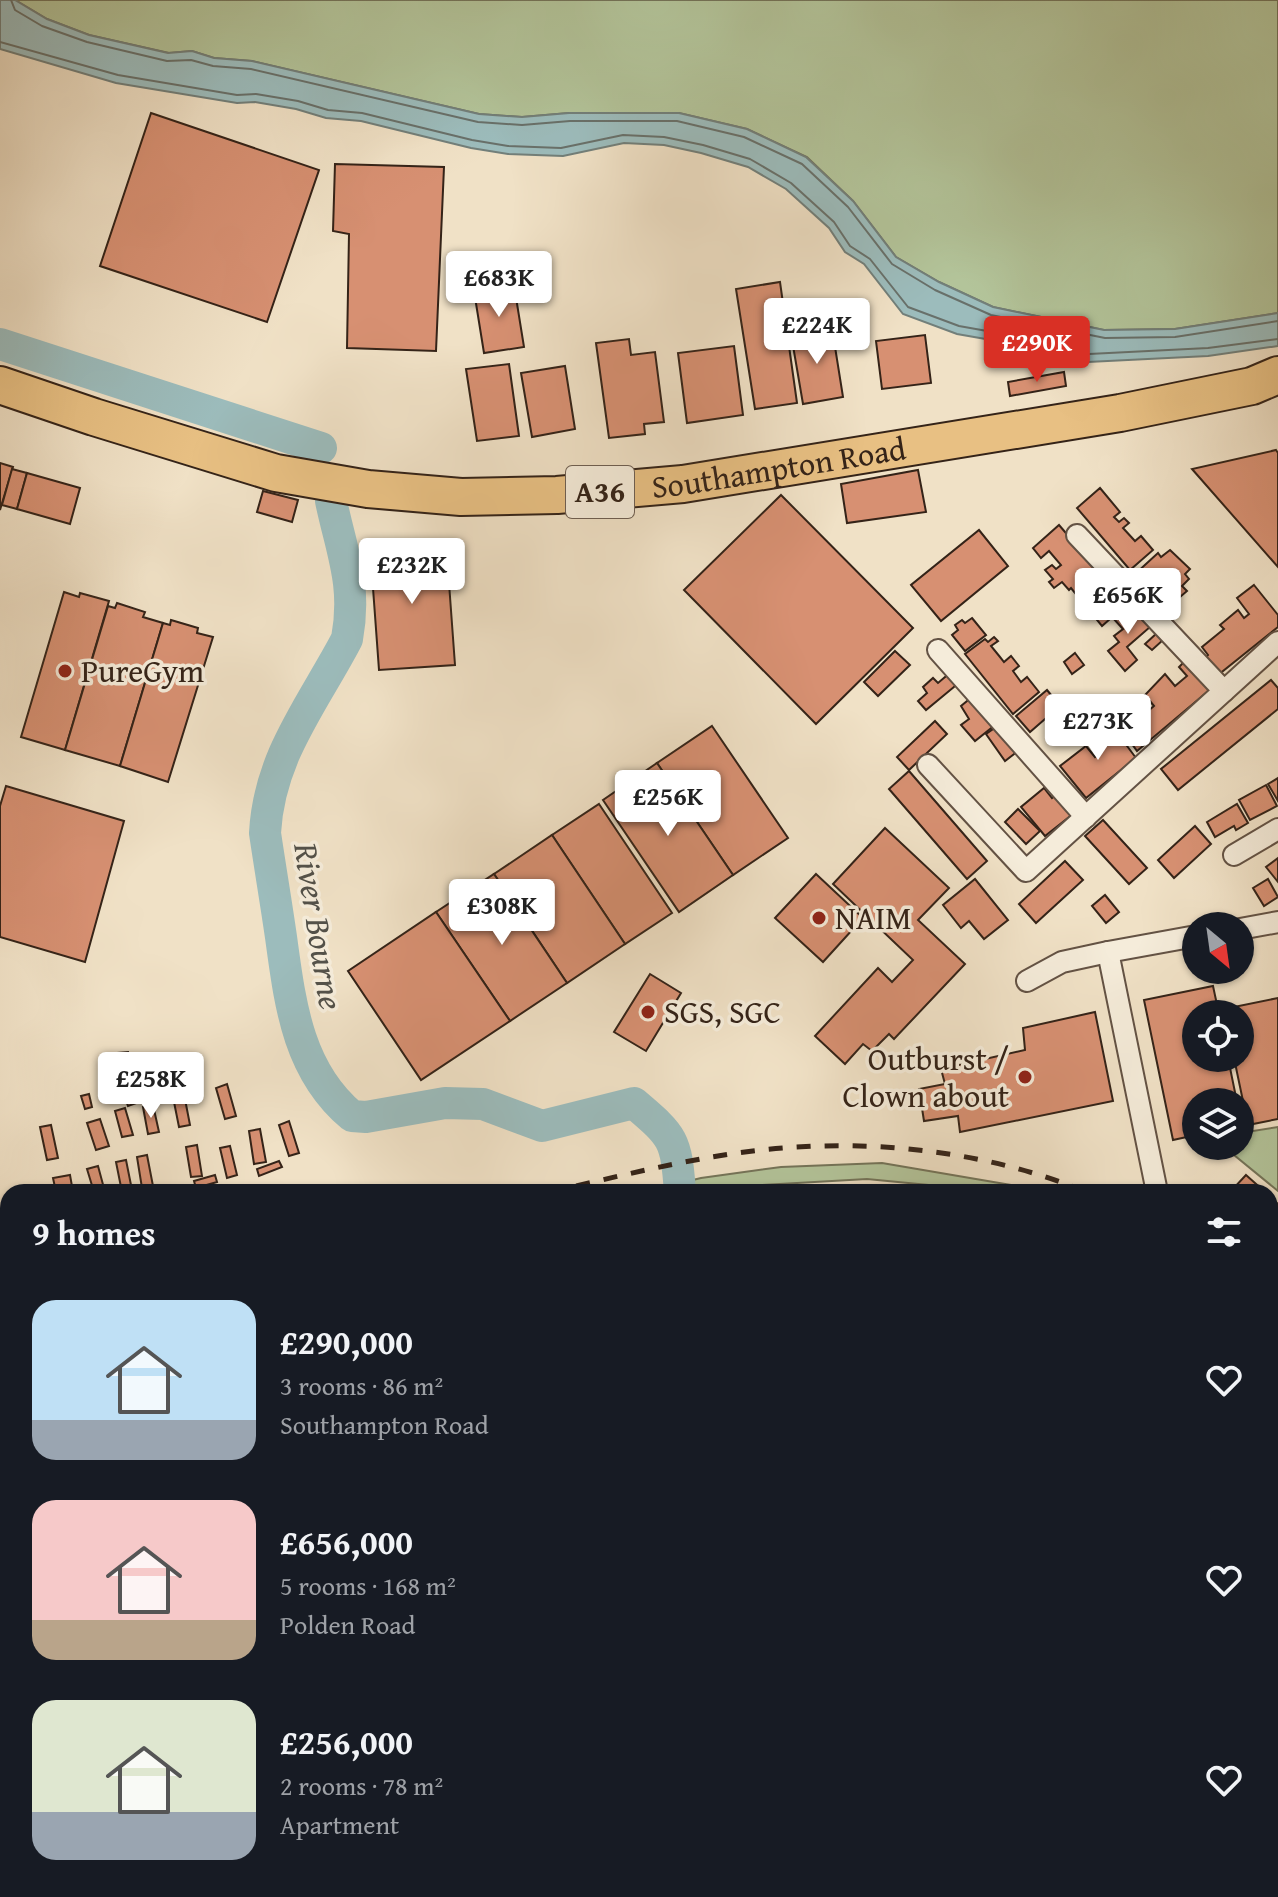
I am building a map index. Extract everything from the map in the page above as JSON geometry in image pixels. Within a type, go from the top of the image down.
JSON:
[{"type":"highway","name":"Southampton Road","points":[[0,369],[252,452],[282,459],[384,475],[462,482],[509,482],[630,475],[695,467],[966,426],[1245,371],[1278,368]]},
{"type":"highway","name":"Southampton Road","points":[[0,385],[276,473],[368,489],[461,497],[557,495],[683,484],[1120,413],[1252,386],[1278,375]]},
{"type":"street","points":[[1077,535],[1224,691]]},
{"type":"street","points":[[928,765],[1026,871],[1278,642]]},
{"type":"street","points":[[938,650],[1086,817]]},
{"type":"street","points":[[1234,855],[1278,829]]},
{"type":"street","points":[[1254,926],[1278,922]]},
{"type":"street","points":[[1027,981],[1074,958],[1182,939]]},
{"type":"street","points":[[1108,952],[1155,1184]]},
{"type":"green space","points":[[15,0],[1278,0],[1278,313],[1175,329],[1104,330],[993,307],[939,282],[896,257],[853,201],[807,157],[747,129],[679,113],[569,113],[522,117],[479,114],[252,61],[214,58],[192,51],[169,53],[89,35],[47,19]]},
{"type":"green space","points":[[1278,1127],[1278,1184],[1269,1184],[1240,1160],[1254,1160],[1254,1131]]},
{"type":"green space","points":[[882,1163],[1005,1184],[919,1184],[867,1179],[780,1184],[676,1184],[781,1167]]},
{"type":"water","points":[[0,0],[15,0],[47,19],[89,35],[168,53],[192,51],[214,58],[252,61],[479,114],[522,117],[569,113],[679,113],[747,129],[806,157],[853,201],[896,257],[939,282],[993,307],[1104,330],[1175,329],[1278,313],[1278,346],[1208,356],[1088,362],[957,334],[903,314],[864,264],[845,252],[829,228],[786,189],[748,167],[664,145],[624,143],[563,156],[508,154],[361,121],[326,118],[296,109],[255,102],[237,103],[116,83],[0,49]]},
{"type":"building","points":[[151,113],[319,170],[267,322],[100,266]]},
{"type":"building","points":[[335,164],[444,167],[436,351],[347,348],[349,234],[333,231]]},
{"type":"building","points":[[780,282],[797,403],[755,409],[736,289]]},
{"type":"building","points":[[514,285],[524,347],[484,353],[474,291]]},
{"type":"building","points":[[832,328],[843,397],[803,404],[791,334]]},
{"type":"building","points":[[925,335],[931,383],[882,389],[876,341]]},
{"type":"building","points":[[629,339],[631,355],[655,352],[664,422],[644,424],[645,434],[609,438],[596,343]]},
{"type":"building","points":[[734,346],[743,415],[687,423],[678,353]]},
{"type":"building","points":[[509,364],[519,436],[477,441],[466,369]]},
{"type":"building","points":[[565,366],[575,429],[532,437],[521,373]]},
{"type":"building","points":[[1064,372],[1066,386],[1010,396],[1008,382]]},
{"type":"building","points":[[1276,450],[1278,453],[1278,567],[1192,469]]},
{"type":"building","points":[[0,463],[13,467],[0,510]]},
{"type":"building","points":[[12,469],[27,473],[17,509],[2,505]]},
{"type":"building","points":[[918,470],[926,512],[847,523],[841,484]]},
{"type":"building","points":[[27,473],[80,488],[70,524],[17,509]]},
{"type":"building","points":[[1100,488],[1120,512],[1114,517],[1119,522],[1124,518],[1129,523],[1123,528],[1135,541],[1141,536],[1153,550],[1130,570],[1077,508]]},
{"type":"building","points":[[263,491],[298,500],[292,522],[257,512]]},
{"type":"building","points":[[781,495],[913,628],[816,724],[684,590]]},
{"type":"building","points":[[1059,525],[1127,604],[1102,626],[1071,588],[1069,590],[1062,582],[1054,588],[1049,582],[1053,579],[1045,570],[1052,565],[1056,569],[1061,565],[1049,551],[1041,558],[1033,548]]},
{"type":"building","points":[[979,530],[1008,566],[941,621],[911,585]]},
{"type":"building","points":[[446,542],[455,665],[379,670],[370,547]]},
{"type":"building","points":[[1170,550],[1190,569],[1185,574],[1189,579],[1182,586],[1187,591],[1166,609],[1135,574],[1158,553],[1161,557]]},
{"type":"building","points":[[1254,585],[1278,615],[1278,627],[1218,675],[1205,659],[1208,655],[1202,647],[1224,629],[1220,625],[1238,610],[1244,618],[1249,614],[1237,598]]},
{"type":"building","name":"PureGym","points":[[64,592],[109,601],[65,750],[21,737]]},
{"type":"building","points":[[117,603],[145,612],[143,617],[163,623],[120,766],[65,750],[108,606],[115,608]]},
{"type":"building","points":[[1129,604],[1150,627],[1127,647],[1137,660],[1125,671],[1108,651],[1119,642],[1114,636],[1123,629],[1113,618]]},
{"type":"building","points":[[972,618],[986,635],[965,651],[952,635],[958,630],[955,625]]},
{"type":"building","points":[[171,620],[198,628],[197,633],[213,637],[168,782],[120,766],[163,623],[170,625]]},
{"type":"building","points":[[1157,633],[1163,640],[1152,650],[1145,644]]},
{"type":"building","points":[[994,637],[998,641],[991,646],[1004,662],[1011,656],[1019,666],[1013,671],[1021,682],[1027,677],[1039,692],[1013,714],[965,654],[985,639],[988,642]]},
{"type":"building","points":[[895,651],[910,665],[878,696],[864,682]]},
{"type":"building","points":[[1075,653],[1084,665],[1072,674],[1064,662]]},
{"type":"building","points":[[1187,659],[1212,688],[1137,751],[1112,716],[1119,710],[1132,725],[1154,706],[1145,695],[1165,674],[1175,686],[1187,676],[1179,667]]},
{"type":"building","points":[[951,672],[960,682],[926,710],[918,701],[927,693],[923,687],[933,678],[938,683]]},
{"type":"building","points":[[1271,680],[1278,688],[1278,709],[1178,790],[1161,769]]},
{"type":"building","points":[[1047,690],[1060,706],[1030,732],[1016,716]]},
{"type":"building","points":[[972,697],[995,725],[975,741],[961,725],[969,719],[961,706]]},
{"type":"building","points":[[935,721],[947,734],[909,770],[897,757]]},
{"type":"building","points":[[999,725],[1018,751],[1005,761],[986,734]]},
{"type":"building","points":[[1102,725],[1116,742],[1121,738],[1136,758],[1086,798],[1060,766],[1086,746],[1095,757],[1099,754],[1086,738]]},
{"type":"building","points":[[712,726],[788,838],[733,875],[657,763]]},
{"type":"building","points":[[657,763],[733,875],[679,912],[603,800]]},
{"type":"building","points":[[909,771],[987,861],[967,879],[889,789]]},
{"type":"building","points":[[1278,778],[1278,801],[1268,784]]},
{"type":"building","points":[[1266,785],[1277,806],[1250,820],[1239,800]]},
{"type":"building","points":[[6,786],[124,821],[85,962],[0,937],[0,806]]},
{"type":"building","points":[[1044,788],[1052,798],[1057,794],[1073,814],[1045,836],[1021,807]]},
{"type":"building","points":[[599,804],[672,913],[625,944],[552,835]]},
{"type":"building","points":[[1237,804],[1248,823],[1236,830],[1234,826],[1215,837],[1207,822]]},
{"type":"building","points":[[1018,809],[1040,831],[1026,844],[1005,822]]},
{"type":"building","points":[[1103,820],[1147,868],[1129,884],[1085,836]]},
{"type":"building","points":[[1195,826],[1211,844],[1174,878],[1158,860]]},
{"type":"building","points":[[885,828],[949,888],[918,920],[965,964],[894,1039],[889,1034],[872,1051],[863,1044],[845,1064],[815,1036],[878,968],[892,982],[913,960],[833,884]]},
{"type":"building","points":[[552,835],[625,944],[567,983],[494,874]]},
{"type":"building","points":[[1278,858],[1278,882],[1266,867]]},
{"type":"building","points":[[1065,861],[1083,880],[1036,923],[1019,904]]},
{"type":"building","points":[[494,874],[567,983],[510,1021],[436,912]]},
{"type":"building","name":"NAIM","points":[[816,874],[863,918],[823,962],[775,918]]},
{"type":"building","points":[[975,879],[1008,920],[984,939],[969,921],[961,928],[943,905]]},
{"type":"building","points":[[1268,879],[1278,897],[1264,906],[1253,888]]},
{"type":"building","points":[[1105,895],[1119,912],[1106,923],[1092,906]]},
{"type":"building","points":[[436,912],[510,1021],[421,1080],[348,971]]},
{"type":"building","name":"SGS, SGC","points":[[650,974],[681,993],[646,1051],[614,1032]]},
{"type":"building","points":[[1213,986],[1216,1000],[1182,1000],[1182,1072],[1231,1072],[1234,1088],[1182,1088],[1182,1138],[1173,1140],[1144,1000]]},
{"type":"building","points":[[1278,998],[1278,1119],[1254,1124],[1254,1088],[1240,1088],[1237,1072],[1254,1072],[1254,1003]]},
{"type":"building","name":"Outburst / Clown about","points":[[1095,1012],[1113,1101],[960,1132],[958,1116],[924,1121],[919,1089],[945,1084],[941,1069],[1025,1050],[1023,1028]]},
{"type":"building","points":[[128,1052],[132,1083],[122,1084],[118,1053]]},
{"type":"building","points":[[227,1084],[236,1116],[225,1119],[216,1088]]},
{"type":"building","points":[[147,1087],[151,1098],[128,1106],[124,1095]]},
{"type":"building","points":[[89,1094],[92,1107],[85,1109],[81,1096]]},
{"type":"building","points":[[184,1094],[190,1125],[179,1127],[173,1097]]},
{"type":"building","points":[[153,1105],[159,1132],[148,1134],[143,1107]]},
{"type":"building","points":[[125,1108],[133,1135],[122,1137],[115,1111]]},
{"type":"building","points":[[100,1119],[109,1146],[96,1150],[87,1123]]},
{"type":"building","points":[[289,1121],[299,1153],[289,1156],[279,1125]]},
{"type":"building","points":[[51,1125],[58,1158],[47,1160],[40,1127]]},
{"type":"building","points":[[260,1129],[266,1162],[254,1164],[249,1131]]},
{"type":"building","points":[[197,1145],[202,1176],[191,1177],[186,1147]]},
{"type":"building","points":[[230,1146],[237,1175],[227,1178],[220,1148]]},
{"type":"building","points":[[147,1155],[153,1184],[141,1184],[137,1157]]},
{"type":"building","points":[[126,1160],[131,1184],[120,1184],[116,1162]]},
{"type":"building","points":[[279,1161],[282,1167],[259,1176],[257,1169]]},
{"type":"building","points":[[98,1166],[103,1184],[92,1184],[87,1169]]},
{"type":"building","points":[[70,1175],[72,1184],[54,1184],[53,1178]]},
{"type":"building","points":[[215,1175],[217,1182],[195,1184],[194,1181]]},
{"type":"building","points":[[1246,1175],[1256,1184],[1238,1184]]},
{"type":"waterway","name":"River Bourne","points":[[0,344],[321,448]]},
{"type":"waterway","name":"River Bourne","points":[[331,501],[349,585],[347,639],[284,755],[268,805],[265,833],[293,1010],[299,1034],[319,1078],[352,1116],[366,1117],[445,1103],[483,1104],[542,1126],[634,1103],[658,1124],[670,1140],[677,1161],[679,1184]]},
{"type":"railway","points":[[585,1184],[724,1155],[822,1146],[938,1152],[1013,1168],[1065,1184]]},
{"type":"place","name":"PureGym","points":[[65,671]]},
{"type":"place","name":"NAIM","points":[[819,918]]},
{"type":"place","name":"SGS, SGC","points":[[648,1012]]},
{"type":"place","name":"Outburst / Clown about","points":[[1025,1077]]}]
